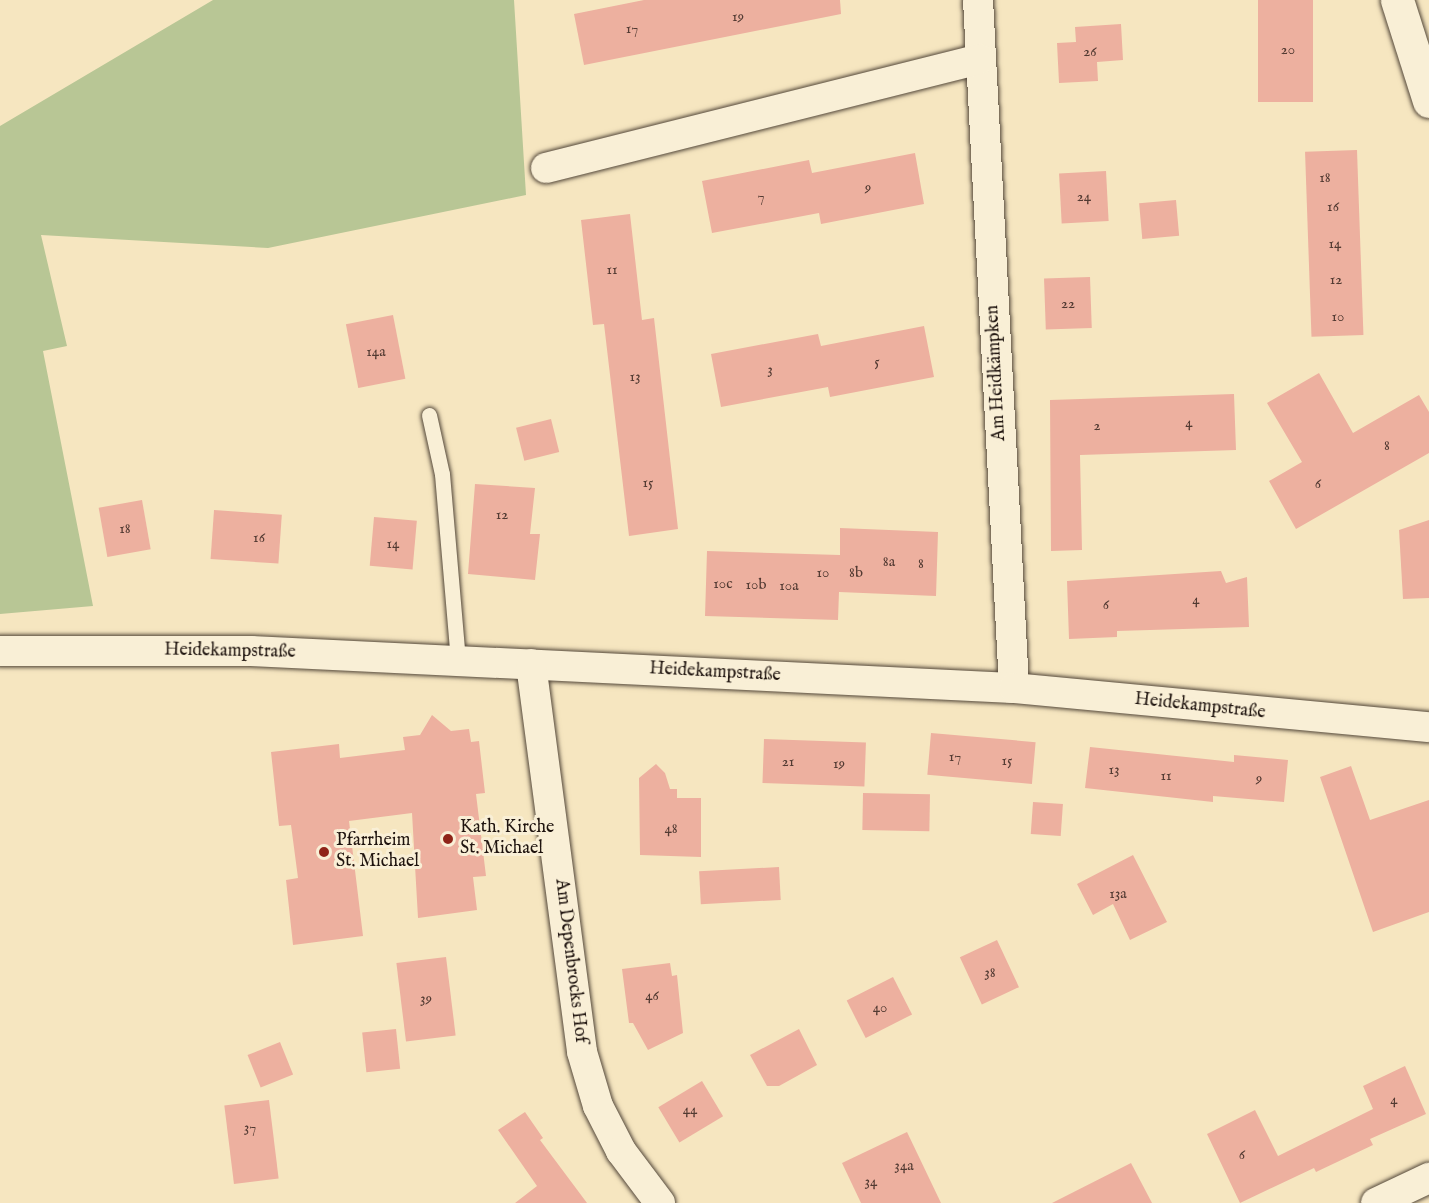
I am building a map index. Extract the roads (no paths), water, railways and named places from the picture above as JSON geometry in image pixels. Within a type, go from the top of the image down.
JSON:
[{"type":"main road","points":[[1397,0],[1429,101]]},
{"type":"street","name":"Am Heidkämpken","points":[[978,0],[1014,688]]},
{"type":"street","points":[[546,168],[980,59]]},
{"type":"street","name":"Heidekampstraße","points":[[0,651],[251,651],[1014,688],[1429,728]]},
{"type":"street","name":"Am Depenbrocks Hof","points":[[531,664],[582,1052],[598,1106],[621,1151],[660,1203]]},
{"type":"street","points":[[1376,1203],[1429,1178]]},
{"type":"lane","points":[[429,415],[442,474],[458,661]]},
{"type":"place","name":"Kath. Kirche St. Michael","points":[[448,839]]},
{"type":"place","name":"Pfarrheim St. Michael","points":[[324,852]]}]
